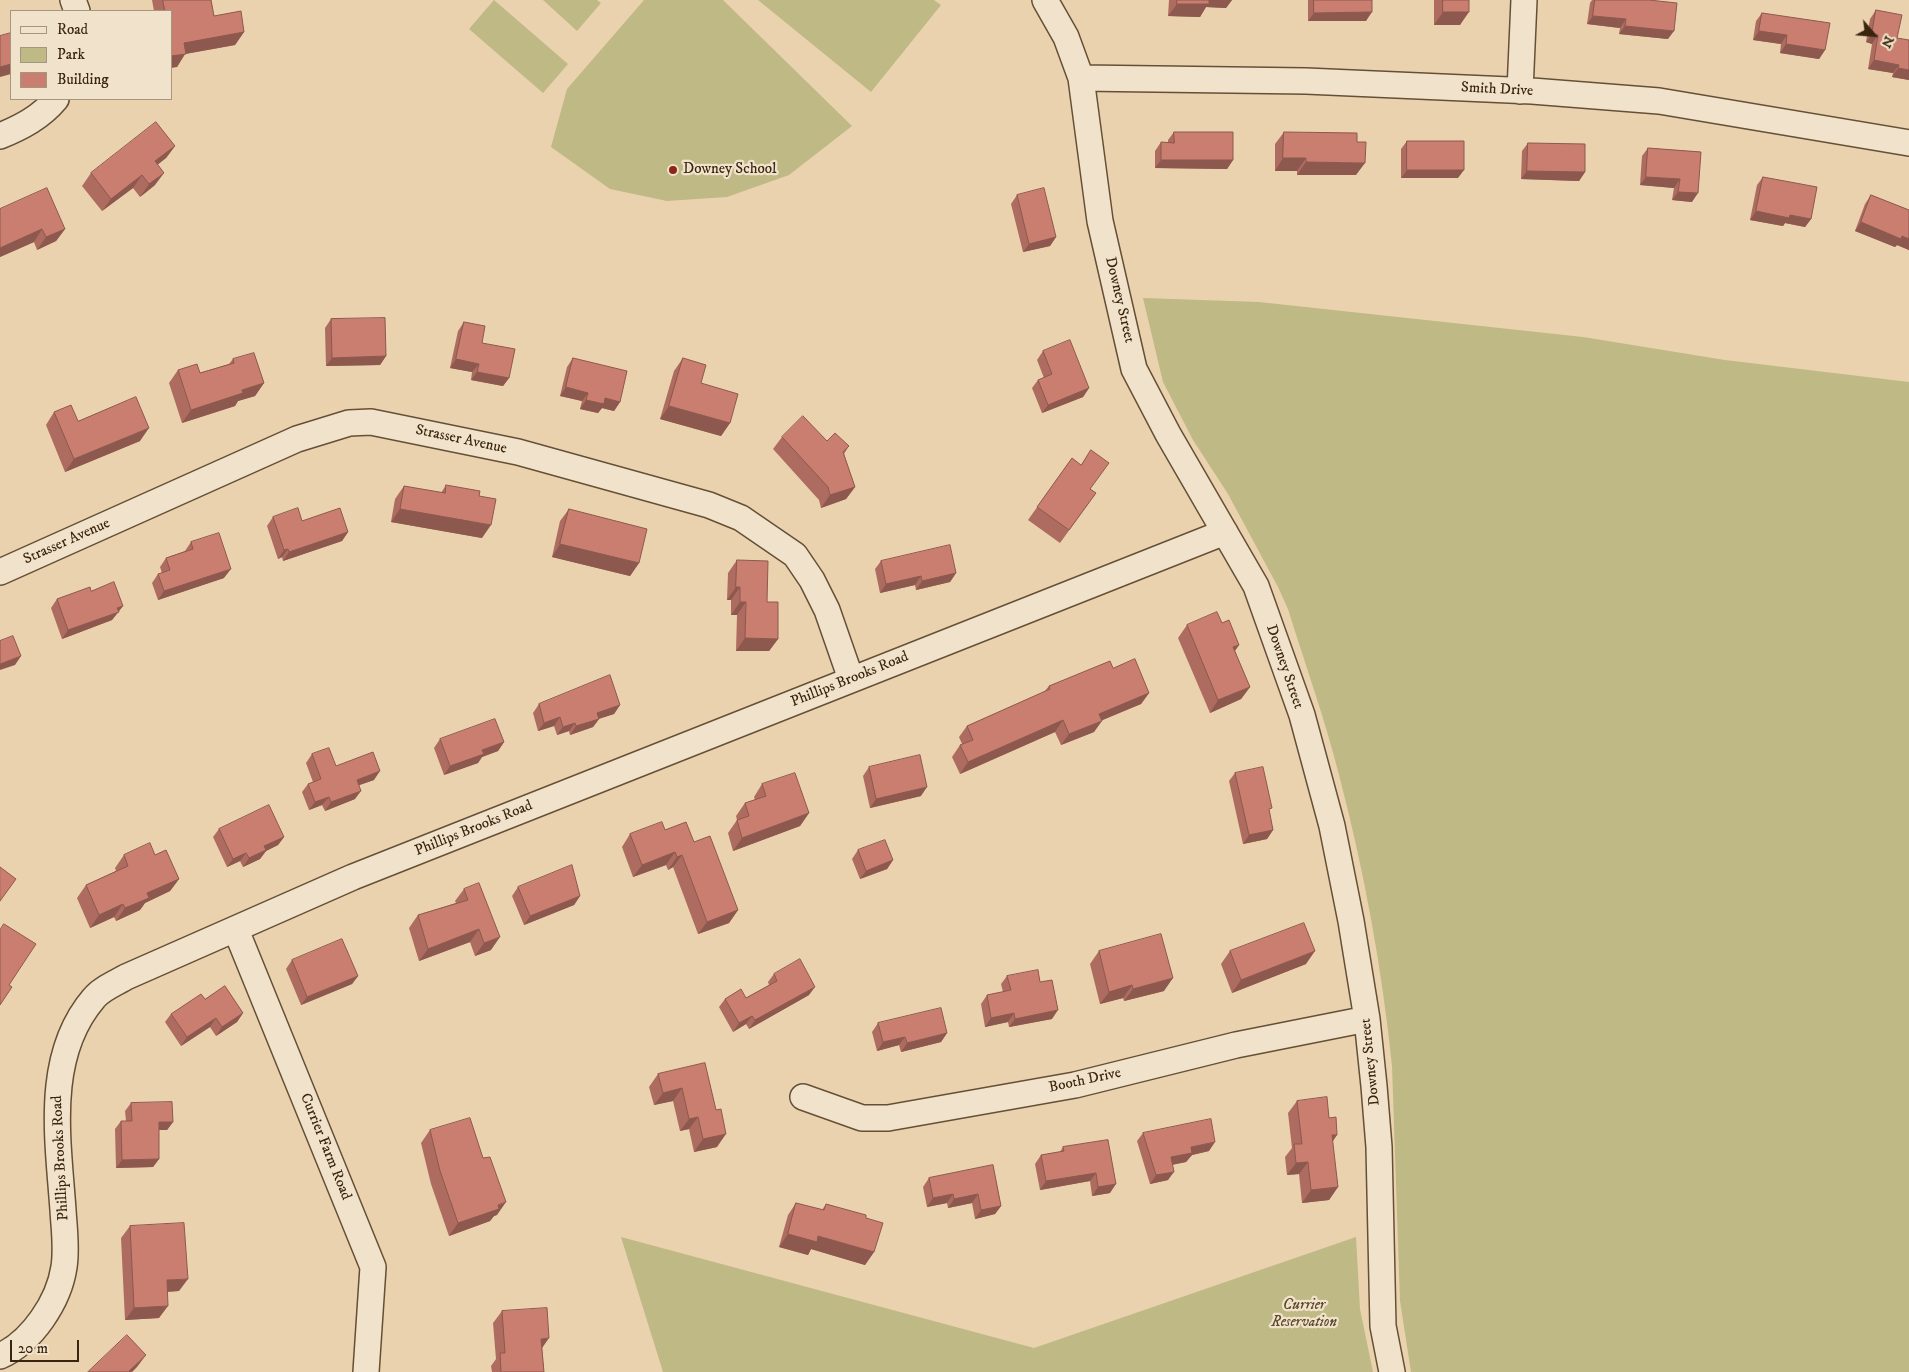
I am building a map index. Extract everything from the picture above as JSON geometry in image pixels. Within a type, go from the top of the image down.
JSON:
[{"type":"street","name":"Downey Street","points":[[1045,0],[1066,37],[1081,78],[1100,221],[1134,369],[1168,434],[1256,586],[1302,715],[1332,826],[1351,921],[1367,1019],[1379,1147],[1383,1326],[1392,1372]]},
{"type":"street","points":[[1520,91],[1524,0]]},
{"type":"street","name":"Smith Drive","points":[[1081,78],[1306,81],[1520,91],[1659,101],[1909,143]]},
{"type":"street","points":[[0,136],[20,128],[45,113],[55,100]]},
{"type":"street","name":"Strasser Avenue","points":[[0,572],[297,439],[349,423],[371,422],[518,452],[709,505],[741,518],[795,555],[808,574],[827,610],[851,679]]},
{"type":"street","name":"Phillips Brooks Road","points":[[0,1356],[8,1353],[39,1324],[57,1289],[64,1267],[65,1232],[57,1114],[58,1086],[75,1028],[95,997],[126,978],[353,877],[1225,532]]},
{"type":"street","name":"Currier Farm Road","points":[[236,930],[373,1267],[366,1372]]},
{"type":"street","name":"Booth Drive","points":[[803,1098],[862,1118],[888,1118],[1075,1085],[1236,1045],[1367,1019]]},
{"type":"green space","points":[[494,0],[568,64],[543,93],[469,29]]},
{"type":"green space","points":[[543,0],[597,0],[601,3],[577,31]]},
{"type":"green space","points":[[644,0],[723,0],[852,126],[789,175],[727,197],[667,201],[610,189],[551,147],[567,89]]},
{"type":"green space","points":[[758,0],[934,0],[941,5],[871,92]]},
{"type":"green space","points":[[1143,298],[1259,302],[1583,337],[1725,360],[1909,382],[1909,1372],[1411,1372],[1400,1301],[1392,1066],[1388,1029],[1364,883],[1348,811],[1328,733],[1288,609],[1228,494],[1193,440],[1163,382]]},
{"type":"green space","name":"Currier Reservation","points":[[621,1237],[1034,1348],[1356,1237],[1360,1309],[1373,1372],[663,1372]]},
{"type":"building","points":[[163,0],[211,0],[214,16],[241,11],[244,32],[184,43],[186,54],[172,56],[172,10],[165,10]]},
{"type":"building","points":[[1177,0],[1209,0],[1209,4],[1177,4]]},
{"type":"building","points":[[1314,0],[1372,0],[1372,12],[1314,13]]},
{"type":"building","points":[[1443,0],[1469,0],[1469,12],[1443,12]]},
{"type":"building","points":[[1595,0],[1649,0],[1677,3],[1674,31],[1625,26],[1626,19],[1593,16]]},
{"type":"building","points":[[1876,10],[1902,15],[1897,38],[1909,40],[1909,70],[1898,68],[1899,65],[1874,60],[1878,35],[1872,34]]},
{"type":"building","points":[[1762,13],[1830,23],[1825,50],[1786,44],[1787,35],[1759,31]]},
{"type":"building","points":[[10,33],[10,64],[0,67],[0,36]]},
{"type":"building","points":[[156,122],[175,146],[155,161],[164,173],[149,184],[142,175],[111,199],[91,173]]},
{"type":"building","points":[[1174,132],[1233,132],[1233,160],[1161,160],[1161,142],[1174,143]]},
{"type":"building","points":[[1284,132],[1357,133],[1357,142],[1366,142],[1365,163],[1306,162],[1306,158],[1283,158]]},
{"type":"building","points":[[1407,141],[1464,141],[1464,170],[1407,170]]},
{"type":"building","points":[[1528,143],[1585,144],[1585,172],[1527,171]]},
{"type":"building","points":[[1648,148],[1701,152],[1698,193],[1678,192],[1680,179],[1646,177]]},
{"type":"building","points":[[1763,177],[1817,187],[1811,219],[1790,215],[1789,218],[1756,211]]},
{"type":"building","points":[[47,188],[65,229],[46,237],[42,229],[0,248],[0,209]]},
{"type":"building","points":[[1044,188],[1056,237],[1029,244],[1017,195]]},
{"type":"building","points":[[1871,195],[1909,210],[1909,239],[1902,236],[1901,239],[1861,222]]},
{"type":"building","points":[[385,318],[386,356],[332,358],[331,319]]},
{"type":"building","points":[[464,322],[485,326],[482,343],[515,349],[509,378],[477,372],[479,364],[456,359]]},
{"type":"building","points":[[1070,340],[1089,388],[1048,405],[1038,380],[1052,374],[1043,351]]},
{"type":"building","points":[[254,353],[264,383],[242,390],[243,393],[191,410],[178,370],[197,364],[200,373],[234,363],[233,359]]},
{"type":"building","points":[[573,358],[627,371],[620,402],[605,398],[604,404],[586,400],[588,393],[566,387]]},
{"type":"building","points":[[683,358],[706,365],[701,383],[738,394],[730,423],[669,406]]},
{"type":"building","points":[[136,397],[149,428],[74,459],[54,412],[71,405],[78,421]]},
{"type":"building","points":[[803,416],[827,441],[835,433],[849,446],[843,452],[855,487],[830,495],[828,487],[782,437]]},
{"type":"building","points":[[1091,450],[1109,463],[1090,489],[1096,493],[1069,530],[1037,507],[1072,458],[1081,465]]},
{"type":"building","points":[[446,485],[480,491],[479,496],[496,499],[491,525],[400,509],[404,486],[445,493]]},
{"type":"building","points":[[298,508],[302,521],[340,508],[348,532],[289,552],[288,549],[284,550],[273,517]]},
{"type":"building","points":[[569,509],[647,529],[639,563],[560,544]]},
{"type":"building","points":[[219,533],[231,569],[164,591],[158,574],[170,570],[166,558],[193,549],[191,542]]},
{"type":"building","points":[[950,545],[956,573],[922,581],[921,576],[886,584],[881,561]]},
{"type":"building","points":[[737,560],[768,561],[767,602],[778,602],[778,639],[745,638],[746,602],[740,602],[740,587],[736,587]]},
{"type":"building","points":[[114,582],[123,606],[117,608],[119,612],[68,630],[57,599],[90,587],[91,591]]},
{"type":"building","points":[[1217,612],[1222,623],[1229,620],[1239,645],[1233,647],[1250,687],[1218,700],[1187,625]]},
{"type":"building","points":[[13,636],[21,656],[0,664],[0,641]]},
{"type":"building","points":[[1135,659],[1149,693],[1099,714],[1102,721],[1069,734],[1063,720],[968,762],[960,745],[973,740],[967,726],[1050,689],[1049,686],[1110,661],[1113,668]]},
{"type":"building","points":[[610,675],[620,705],[597,713],[599,719],[576,726],[575,723],[563,727],[560,717],[544,723],[539,704]]},
{"type":"building","points":[[495,719],[504,742],[482,750],[484,754],[450,766],[440,739]]},
{"type":"building","points":[[329,748],[336,766],[373,752],[380,771],[357,780],[361,791],[331,802],[329,797],[315,802],[308,784],[321,779],[312,754]]},
{"type":"building","points":[[920,755],[927,787],[876,799],[869,767]]},
{"type":"building","points":[[1263,767],[1272,808],[1269,809],[1273,830],[1249,835],[1235,773]]},
{"type":"building","points":[[795,773],[809,813],[742,838],[737,820],[749,816],[745,803],[766,796],[762,784]]},
{"type":"building","points":[[269,805],[284,837],[264,846],[266,850],[249,858],[246,853],[233,859],[219,829]]},
{"type":"building","points":[[662,822],[665,830],[686,822],[694,842],[710,836],[738,910],[707,922],[682,855],[677,857],[675,852],[642,865],[630,834]]},
{"type":"building","points":[[885,840],[893,860],[866,871],[858,850]]},
{"type":"building","points":[[150,843],[155,855],[166,850],[179,879],[147,893],[149,898],[125,908],[123,904],[99,915],[86,885],[128,866],[124,855]]},
{"type":"building","points":[[572,865],[580,896],[530,916],[518,887]]},
{"type":"building","points":[[0,867],[16,879],[0,901]]},
{"type":"building","points":[[479,883],[500,937],[484,943],[479,929],[428,949],[418,915],[468,900],[464,889]]},
{"type":"building","points":[[1304,923],[1315,951],[1241,980],[1230,951]]},
{"type":"building","points":[[4,924],[36,944],[9,985],[12,987],[0,1005],[0,930]]},
{"type":"building","points":[[1161,934],[1173,978],[1133,989],[1132,985],[1109,992],[1099,951]]},
{"type":"building","points":[[342,939],[358,976],[307,997],[292,960]]},
{"type":"building","points":[[800,959],[815,987],[755,1020],[752,1016],[739,1023],[725,999],[741,989],[746,998],[777,981],[774,974]]},
{"type":"building","points":[[1038,970],[1040,982],[1052,980],[1058,1010],[1015,1019],[1014,1013],[991,1018],[987,995],[1011,990],[1007,976]]},
{"type":"building","points":[[225,986],[243,1013],[222,1027],[216,1018],[187,1037],[171,1014],[201,994],[205,999]]},
{"type":"building","points":[[941,1008],[947,1033],[907,1043],[905,1037],[883,1042],[878,1023]]},
{"type":"building","points":[[705,1063],[716,1110],[721,1109],[726,1134],[703,1139],[698,1117],[689,1119],[682,1088],[663,1093],[658,1074]]},
{"type":"building","points":[[1327,1097],[1329,1118],[1336,1117],[1337,1135],[1332,1135],[1338,1187],[1311,1190],[1308,1162],[1296,1163],[1294,1144],[1302,1144],[1297,1101]]},
{"type":"building","points":[[172,1102],[173,1122],[159,1122],[159,1159],[122,1160],[121,1121],[132,1121],[131,1103]]},
{"type":"building","points":[[470,1118],[483,1158],[490,1157],[506,1202],[498,1205],[499,1209],[458,1223],[440,1171],[430,1130]]},
{"type":"building","points":[[1211,1119],[1215,1142],[1191,1147],[1192,1153],[1171,1157],[1174,1172],[1156,1175],[1143,1133]]},
{"type":"building","points":[[1108,1140],[1116,1184],[1098,1187],[1096,1173],[1046,1181],[1041,1155],[1064,1151],[1063,1147]]},
{"type":"building","points":[[993,1165],[1001,1206],[981,1210],[978,1194],[954,1199],[953,1194],[933,1198],[929,1178]]},
{"type":"building","points":[[796,1203],[824,1210],[826,1204],[866,1215],[866,1218],[883,1223],[874,1252],[818,1236],[817,1242],[788,1234]]},
{"type":"building","points":[[184,1223],[188,1279],[167,1280],[168,1306],[134,1308],[130,1226]]},
{"type":"building","points":[[547,1308],[549,1338],[541,1339],[544,1372],[501,1372],[500,1353],[505,1353],[502,1311]]},
{"type":"building","points":[[127,1335],[146,1355],[130,1372],[88,1372]]},
{"type":"place","name":"Downey School","points":[[673,170]]}]
